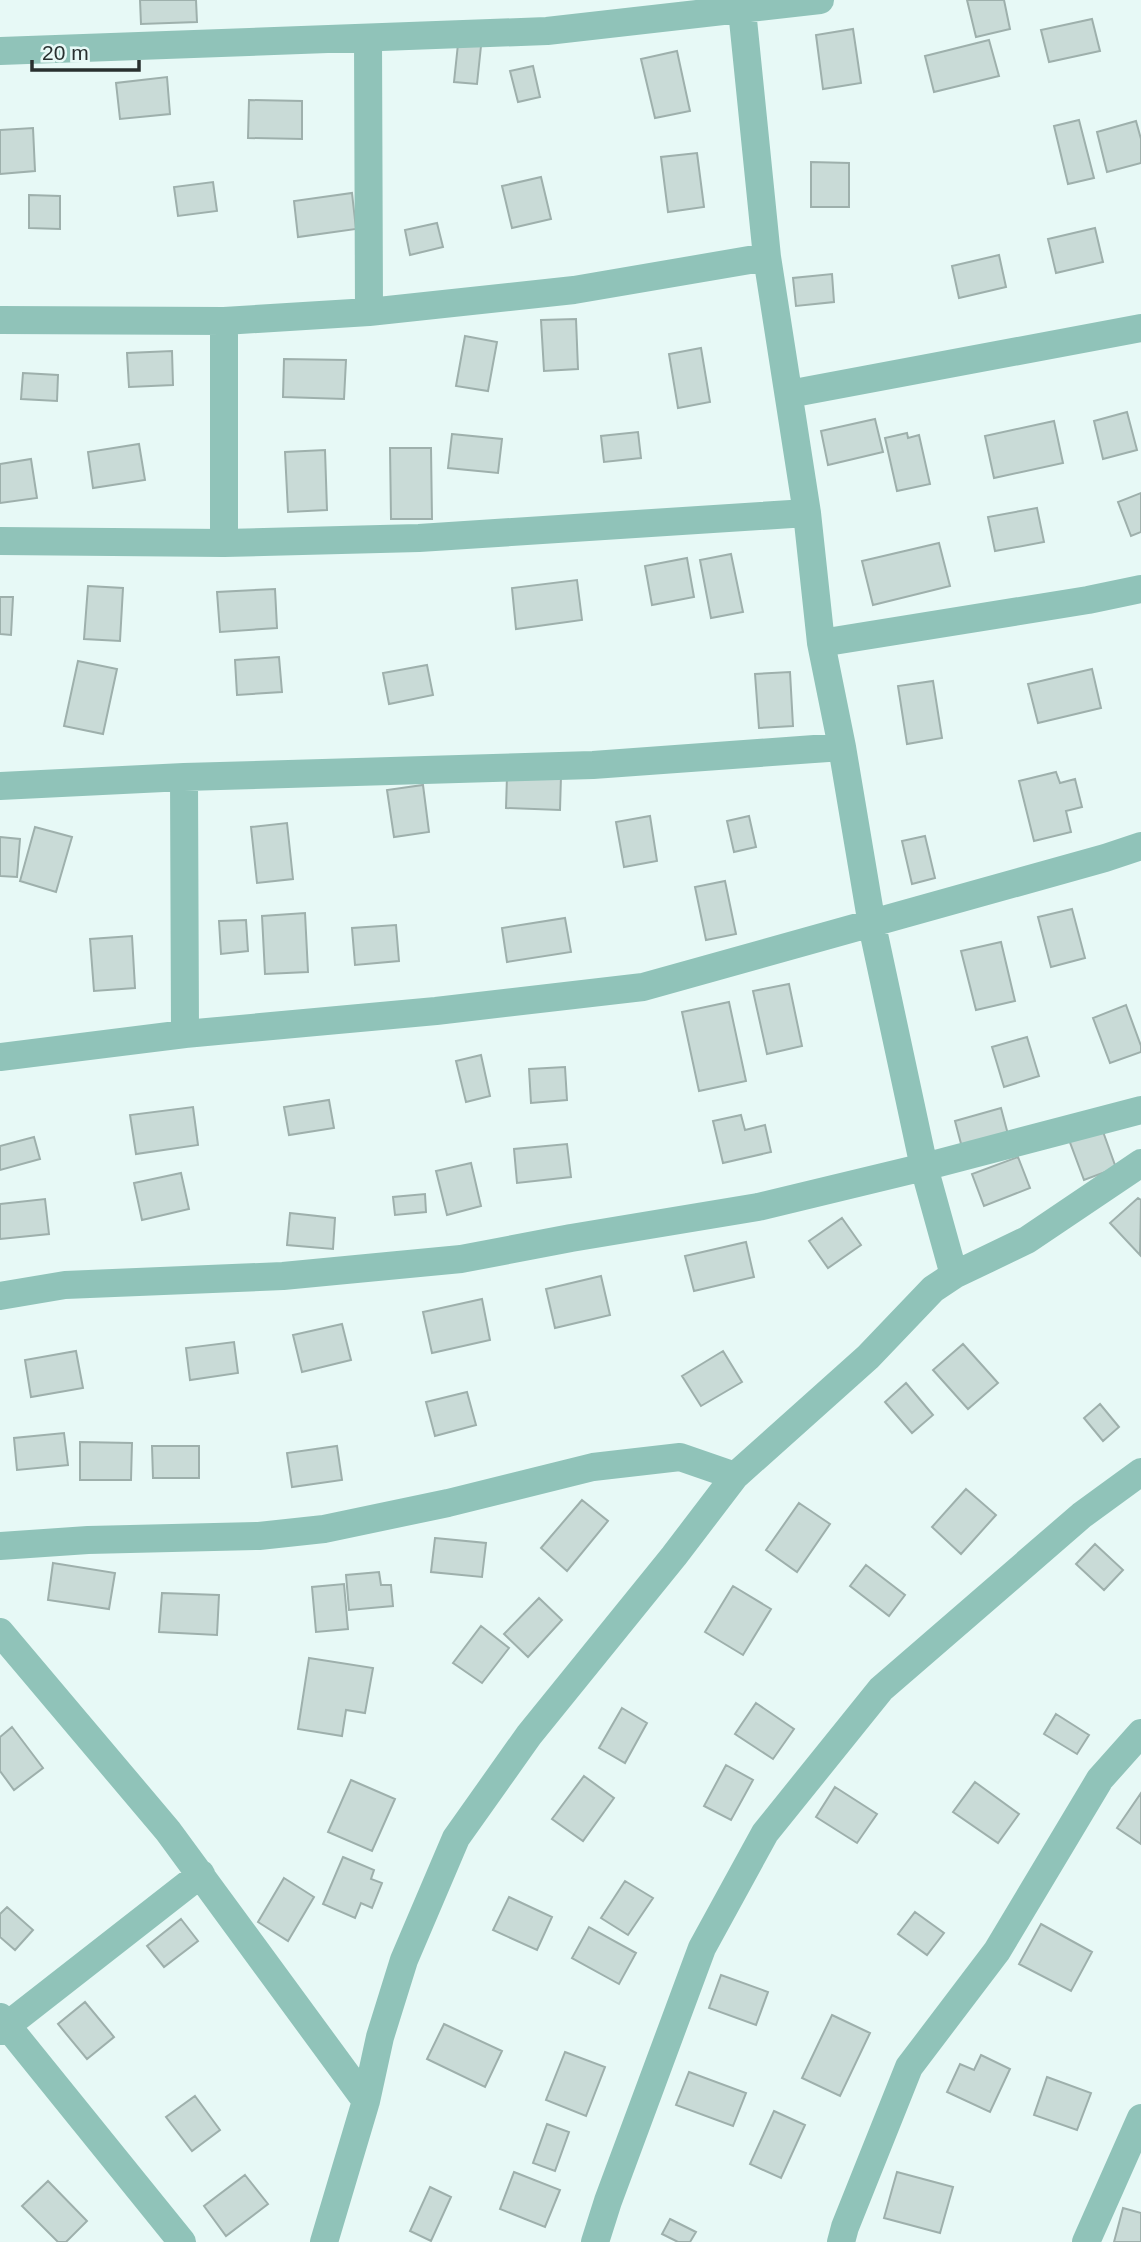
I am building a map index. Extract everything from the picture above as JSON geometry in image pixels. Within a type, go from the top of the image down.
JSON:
[{"type":"street","points":[[0,51],[547,32],[741,5],[820,0]]},
{"type":"street","points":[[741,5],[767,257],[807,513],[821,643],[842,747],[872,925],[924,1167],[954,1275]]},
{"type":"street","points":[[368,38],[369,312]]},
{"type":"street","points":[[0,320],[224,321],[369,312],[573,290],[767,257]]},
{"type":"street","points":[[224,321],[224,542]]},
{"type":"street","points":[[789,394],[1141,328]]},
{"type":"street","points":[[0,541],[224,542],[419,538],[807,513]]},
{"type":"street","points":[[821,643],[1141,589]]},
{"type":"street","points":[[0,786],[184,777],[593,765],[842,747]]},
{"type":"street","points":[[184,777],[184,1034]]},
{"type":"street","points":[[0,1057],[184,1034],[436,1012],[643,987],[872,925],[1141,846]]},
{"type":"street","points":[[0,1296],[65,1285],[283,1276],[461,1259],[758,1207],[1141,1111]]},
{"type":"street","points":[[324,2242],[404,1960],[456,1838],[529,1734],[674,1556],[735,1476],[868,1357],[933,1289],[954,1275],[1027,1240],[1141,1163]]},
{"type":"street","points":[[0,1546],[88,1540],[259,1536],[324,1529],[448,1503],[593,1466],[680,1457],[735,1476]]},
{"type":"street","points":[[596,2242],[608,2201],[702,1948],[765,1833],[881,1689],[1082,1515],[1141,1472]]},
{"type":"street","points":[[0,1632],[168,1831],[366,2101]]},
{"type":"street","points":[[841,2242],[909,2067],[997,1951],[1100,1779],[1141,1733]]},
{"type":"street","points":[[182,2242],[2,2025],[201,1874]]},
{"type":"street","points":[[1086,2242],[1141,2118]]},
{"type":"building","points":[[140,0],[196,0],[197,22],[141,24]]},
{"type":"building","points":[[967,0],[1004,0],[1010,29],[976,37]]},
{"type":"building","points":[[1092,19],[1100,51],[1049,62],[1041,30]]},
{"type":"building","points":[[853,29],[861,83],[823,89],[816,35]]},
{"type":"building","points":[[989,40],[999,76],[934,92],[925,56]]},
{"type":"building","points":[[458,44],[481,46],[477,84],[454,82]]},
{"type":"building","points":[[677,51],[690,111],[655,118],[641,59]]},
{"type":"building","points":[[533,66],[540,97],[518,102],[510,71]]},
{"type":"building","points":[[167,77],[170,114],[120,119],[116,83]]},
{"type":"building","points":[[249,100],[302,101],[302,139],[248,138]]},
{"type":"building","points":[[1079,120],[1094,178],[1068,184],[1054,126]]},
{"type":"building","points":[[1136,121],[1141,139],[1141,163],[1107,172],[1097,132]]},
{"type":"building","points":[[33,128],[35,171],[0,174],[0,130]]},
{"type":"building","points":[[697,153],[704,207],[668,212],[661,157]]},
{"type":"building","points":[[811,162],[849,163],[849,207],[811,207]]},
{"type":"building","points":[[541,177],[551,219],[512,228],[502,186]]},
{"type":"building","points":[[213,182],[217,211],[178,216],[174,187]]},
{"type":"building","points":[[352,193],[356,229],[298,237],[294,201]]},
{"type":"building","points":[[29,195],[60,196],[60,229],[29,228]]},
{"type":"building","points":[[437,223],[443,247],[410,255],[405,230]]},
{"type":"building","points":[[1095,228],[1103,262],[1056,273],[1048,239]]},
{"type":"building","points":[[999,255],[1006,287],[959,298],[952,266]]},
{"type":"building","points":[[832,274],[834,302],[796,306],[793,278]]},
{"type":"building","points":[[576,319],[578,369],[544,371],[541,320]]},
{"type":"building","points":[[465,336],[497,342],[488,391],[456,386]]},
{"type":"building","points":[[701,348],[710,402],[678,408],[669,354]]},
{"type":"building","points":[[172,351],[173,385],[129,387],[127,353]]},
{"type":"building","points":[[284,359],[346,360],[344,399],[283,397]]},
{"type":"building","points":[[23,373],[58,375],[57,401],[21,399]]},
{"type":"building","points":[[1127,412],[1137,450],[1103,459],[1094,421]]},
{"type":"building","points":[[875,419],[883,452],[828,465],[821,431]]},
{"type":"building","points":[[1054,421],[1063,463],[994,478],[985,436]]},
{"type":"building","points":[[638,432],[641,458],[604,462],[601,436]]},
{"type":"building","points":[[907,433],[908,438],[919,435],[930,484],[897,491],[885,438]]},
{"type":"building","points":[[452,434],[502,439],[498,473],[448,468]]},
{"type":"building","points":[[139,444],[145,480],[93,488],[88,452]]},
{"type":"building","points":[[390,448],[431,448],[432,519],[391,519]]},
{"type":"building","points":[[325,450],[327,510],[288,512],[285,452]]},
{"type":"building","points":[[31,459],[37,498],[0,503],[0,464]]},
{"type":"building","points":[[1141,493],[1141,532],[1131,536],[1118,502]]},
{"type":"building","points":[[1037,508],[1044,542],[995,551],[988,517]]},
{"type":"building","points":[[939,543],[950,586],[873,605],[862,561]]},
{"type":"building","points":[[731,554],[743,612],[711,618],[700,560]]},
{"type":"building","points":[[687,558],[694,597],[652,605],[645,566]]},
{"type":"building","points":[[577,580],[582,620],[516,629],[512,588]]},
{"type":"building","points":[[88,586],[123,588],[120,641],[84,639]]},
{"type":"building","points":[[275,589],[277,628],[220,632],[217,592]]},
{"type":"building","points":[[0,597],[13,597],[11,635],[0,634]]},
{"type":"building","points":[[279,657],[282,692],[237,695],[235,660]]},
{"type":"building","points":[[78,661],[117,669],[103,734],[64,726]]},
{"type":"building","points":[[427,665],[433,695],[389,704],[383,673]]},
{"type":"building","points":[[1092,669],[1101,708],[1038,723],[1028,684]]},
{"type":"building","points":[[790,672],[793,726],[759,728],[755,674]]},
{"type":"building","points":[[933,681],[942,738],[907,744],[898,686]]},
{"type":"building","points":[[1056,772],[1060,783],[1075,779],[1082,807],[1066,811],[1071,832],[1034,841],[1019,781]]},
{"type":"building","points":[[507,776],[561,776],[560,810],[506,808]]},
{"type":"building","points":[[423,785],[429,832],[394,837],[387,790]]},
{"type":"building","points":[[650,816],[657,861],[624,867],[616,822]]},
{"type":"building","points":[[749,816],[756,847],[734,852],[727,821]]},
{"type":"building","points":[[287,823],[293,879],[257,883],[251,827]]},
{"type":"building","points":[[35,827],[72,837],[56,892],[20,881]]},
{"type":"building","points":[[925,836],[935,878],[912,884],[902,841]]},
{"type":"building","points":[[0,837],[20,839],[17,877],[0,876]]},
{"type":"building","points":[[725,881],[736,934],[706,940],[695,887]]},
{"type":"building","points":[[1072,909],[1085,958],[1051,967],[1038,917]]},
{"type":"building","points":[[305,913],[308,972],[265,974],[262,916]]},
{"type":"building","points":[[565,918],[571,952],[507,962],[502,928]]},
{"type":"building","points":[[246,920],[248,951],[221,954],[219,921]]},
{"type":"building","points":[[396,925],[399,961],[355,965],[352,928]]},
{"type":"building","points":[[132,936],[135,988],[94,991],[90,939]]},
{"type":"building","points":[[1001,942],[1015,1001],[976,1010],[961,951]]},
{"type":"building","points":[[789,984],[802,1046],[767,1054],[753,991]]},
{"type":"building","points":[[729,1002],[746,1081],[699,1091],[682,1012]]},
{"type":"building","points":[[1126,1005],[1141,1052],[1110,1063],[1093,1018]]},
{"type":"building","points":[[1027,1037],[1039,1076],[1004,1087],[992,1047]]},
{"type":"building","points":[[481,1055],[490,1096],[466,1102],[456,1061]]},
{"type":"building","points":[[565,1067],[567,1100],[531,1103],[529,1069]]},
{"type":"building","points":[[329,1100],[334,1128],[289,1135],[284,1107]]},
{"type":"building","points":[[193,1107],[198,1145],[136,1154],[130,1115]]},
{"type":"building","points":[[1001,1108],[1010,1142],[964,1155],[955,1121]]},
{"type":"building","points":[[741,1115],[745,1130],[765,1125],[771,1152],[723,1163],[713,1121]]},
{"type":"building","points":[[1101,1126],[1116,1168],[1084,1180],[1068,1137]]},
{"type":"building","points":[[34,1137],[40,1159],[0,1170],[0,1146]]},
{"type":"building","points":[[567,1144],[571,1177],[517,1183],[514,1149]]},
{"type":"building","points":[[1018,1157],[1030,1188],[984,1206],[972,1174]]},
{"type":"building","points":[[471,1163],[481,1206],[447,1215],[436,1171]]},
{"type":"building","points":[[181,1173],[189,1209],[142,1220],[134,1183]]},
{"type":"building","points":[[425,1194],[426,1212],[395,1215],[393,1197]]},
{"type":"building","points":[[1138,1198],[1141,1200],[1140,1255],[1110,1223]]},
{"type":"building","points":[[45,1199],[49,1234],[0,1239],[0,1204]]},
{"type":"building","points":[[290,1213],[335,1218],[333,1249],[287,1245]]},
{"type":"building","points":[[842,1218],[861,1245],[828,1268],[809,1241]]},
{"type":"building","points":[[746,1242],[754,1277],[694,1291],[685,1256]]},
{"type":"building","points":[[601,1276],[610,1315],[555,1328],[546,1289]]},
{"type":"building","points":[[482,1299],[490,1340],[432,1353],[423,1312]]},
{"type":"building","points":[[342,1324],[351,1360],[302,1372],[293,1335]]},
{"type":"building","points":[[234,1342],[238,1373],[190,1380],[186,1348]]},
{"type":"building","points":[[963,1344],[998,1383],[968,1409],[933,1370]]},
{"type":"building","points":[[76,1351],[83,1388],[31,1397],[25,1360]]},
{"type":"building","points":[[723,1351],[742,1382],[701,1406],[682,1376]]},
{"type":"building","points":[[906,1383],[933,1415],[912,1433],[885,1402]]},
{"type":"building","points":[[467,1392],[476,1425],[435,1436],[426,1402]]},
{"type":"building","points":[[1100,1404],[1119,1427],[1103,1441],[1084,1418]]},
{"type":"building","points":[[64,1433],[68,1465],[17,1470],[14,1438]]},
{"type":"building","points":[[80,1442],[132,1443],[131,1480],[80,1480]]},
{"type":"building","points":[[152,1446],[199,1446],[199,1478],[153,1478]]},
{"type":"building","points":[[337,1446],[342,1480],[292,1487],[287,1453]]},
{"type":"building","points":[[966,1489],[996,1515],[961,1554],[932,1527]]},
{"type":"building","points":[[582,1500],[608,1521],[567,1571],[541,1548]]},
{"type":"building","points":[[799,1503],[830,1524],[797,1572],[766,1550]]},
{"type":"building","points":[[435,1538],[486,1543],[482,1577],[431,1572]]},
{"type":"building","points":[[1095,1544],[1123,1570],[1104,1590],[1076,1564]]},
{"type":"building","points":[[53,1563],[115,1573],[109,1609],[48,1600]]},
{"type":"building","points":[[866,1565],[905,1595],[889,1616],[850,1586]]},
{"type":"building","points":[[379,1572],[381,1585],[391,1585],[393,1606],[349,1610],[346,1575]]},
{"type":"building","points":[[344,1584],[348,1629],[316,1632],[312,1587]]},
{"type":"building","points":[[733,1586],[771,1609],[743,1655],[705,1632]]},
{"type":"building","points":[[162,1593],[219,1595],[217,1635],[159,1632]]},
{"type":"building","points":[[539,1598],[562,1620],[528,1657],[504,1634]]},
{"type":"building","points":[[481,1626],[509,1648],[482,1683],[453,1663]]},
{"type":"building","points":[[309,1658],[373,1668],[365,1713],[346,1710],[342,1736],[298,1729]]},
{"type":"building","points":[[756,1703],[794,1729],[773,1759],[735,1734]]},
{"type":"building","points":[[622,1708],[647,1723],[625,1763],[599,1748]]},
{"type":"building","points":[[1056,1714],[1089,1735],[1077,1754],[1044,1734]]},
{"type":"building","points":[[12,1727],[43,1768],[14,1790],[0,1771],[0,1737]]},
{"type":"building","points":[[726,1765],[753,1780],[731,1820],[704,1806]]},
{"type":"building","points":[[584,1776],[614,1798],[583,1841],[552,1819]]},
{"type":"building","points":[[351,1780],[395,1799],[372,1851],[328,1832]]},
{"type":"building","points":[[975,1782],[1019,1814],[998,1843],[953,1812]]},
{"type":"building","points":[[835,1787],[877,1814],[857,1843],[816,1817]]},
{"type":"building","points":[[1141,1793],[1141,1844],[1117,1828]]},
{"type":"building","points":[[343,1857],[374,1870],[371,1879],[382,1883],[372,1908],[361,1903],[355,1918],[323,1904]]},
{"type":"building","points":[[284,1878],[314,1897],[288,1941],[258,1922]]},
{"type":"building","points":[[625,1881],[653,1898],[628,1935],[601,1918]]},
{"type":"building","points":[[509,1897],[552,1917],[537,1950],[493,1930]]},
{"type":"building","points":[[7,1907],[33,1930],[15,1950],[0,1937],[0,1914]]},
{"type":"building","points":[[915,1912],[944,1933],[927,1955],[898,1934]]},
{"type":"building","points":[[181,1919],[198,1941],[164,1967],[147,1946]]},
{"type":"building","points":[[1041,1924],[1092,1952],[1071,1991],[1019,1964]]},
{"type":"building","points":[[589,1927],[636,1953],[619,1984],[572,1958]]},
{"type":"building","points":[[721,1975],[768,1992],[756,2025],[709,2008]]},
{"type":"building","points":[[85,2002],[114,2037],[87,2059],[58,2024]]},
{"type":"building","points":[[832,2015],[870,2033],[840,2096],[802,2078]]},
{"type":"building","points":[[444,2024],[502,2051],[485,2087],[427,2059]]},
{"type":"building","points":[[565,2052],[605,2067],[586,2116],[546,2100]]},
{"type":"building","points":[[981,2055],[1010,2069],[990,2112],[947,2092],[960,2064],[974,2070]]},
{"type":"building","points":[[689,2072],[746,2093],[733,2126],[676,2105]]},
{"type":"building","points":[[1047,2077],[1091,2093],[1077,2130],[1034,2115]]},
{"type":"building","points":[[195,2096],[220,2130],[192,2151],[166,2117]]},
{"type":"building","points":[[774,2111],[805,2125],[781,2178],[750,2164]]},
{"type":"building","points":[[547,2124],[569,2132],[555,2171],[533,2163]]},
{"type":"building","points":[[514,2172],[560,2190],[545,2227],[500,2209]]},
{"type":"building","points":[[897,2172],[953,2187],[940,2233],[884,2218]]},
{"type":"building","points":[[245,2175],[268,2204],[226,2236],[204,2206]]},
{"type":"building","points":[[48,2181],[87,2221],[66,2242],[58,2242],[22,2206]]},
{"type":"building","points":[[430,2187],[451,2197],[431,2241],[410,2231]]},
{"type":"building","points":[[1123,2208],[1141,2213],[1141,2242],[1114,2242]]},
{"type":"building","points":[[670,2219],[696,2232],[690,2242],[678,2242],[662,2234]]}]
